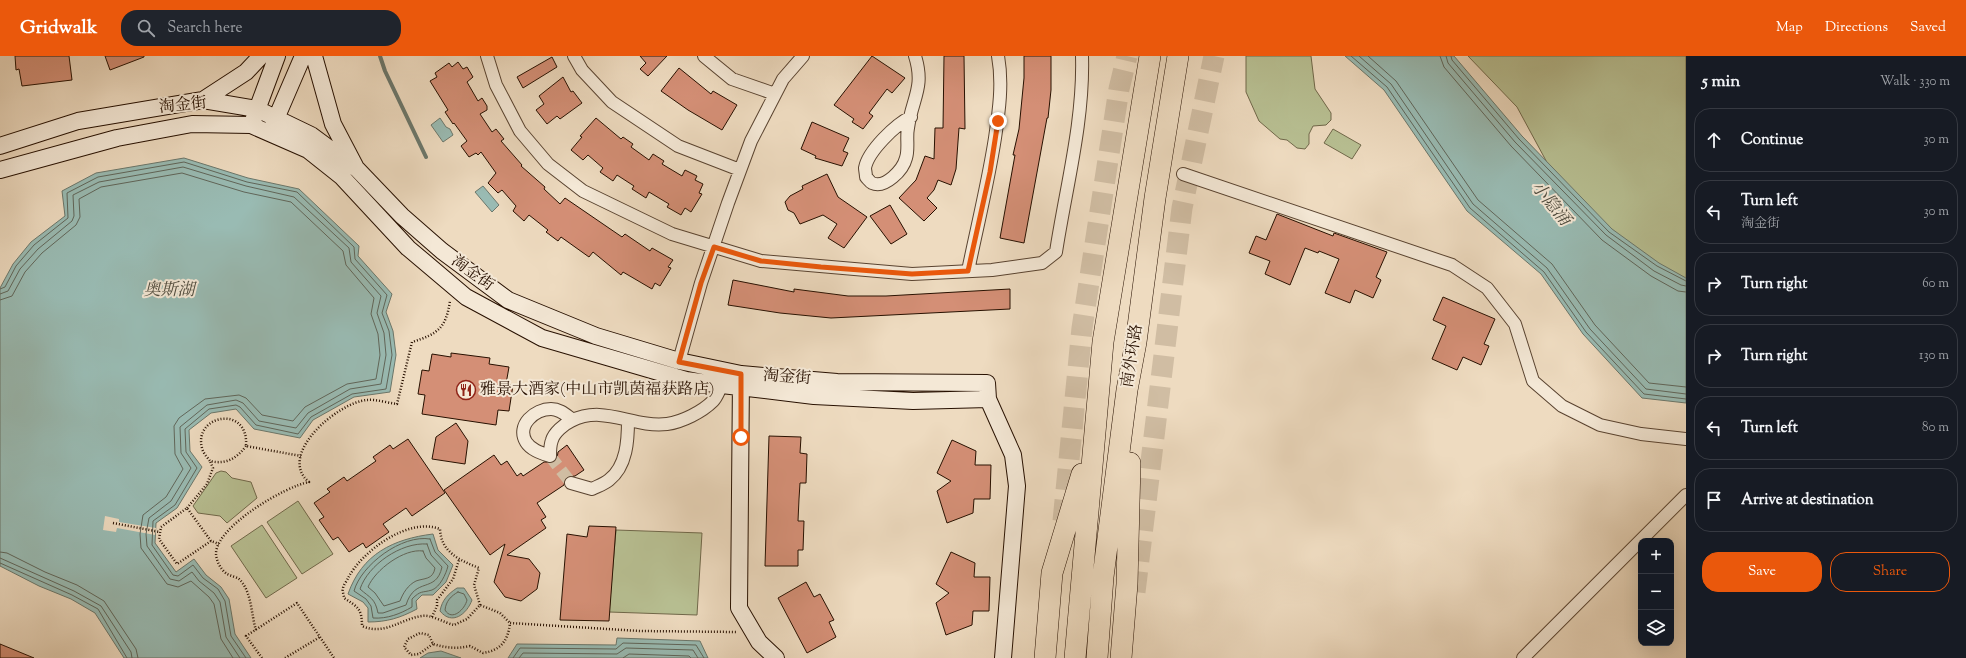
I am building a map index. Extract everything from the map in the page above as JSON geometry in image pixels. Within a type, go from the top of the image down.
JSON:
[{"type":"highway","name":"南外环路","points":[[1075,658],[1103,342],[1150,56]]},
{"type":"highway","name":"南外环路","points":[[1097,658],[1103,577],[1127,390],[1136,342],[1155,198],[1178,56]]},
{"type":"highway","points":[[1121,658],[1126,584],[1131,448],[1127,390]]},
{"type":"highway","points":[[1045,658],[1052,573],[1095,429]]},
{"type":"street","points":[[203,100],[246,72],[262,56]]},
{"type":"street","points":[[277,56],[251,125],[308,150],[342,177],[408,248],[466,297],[542,338],[686,380],[722,385],[740,381],[814,396],[913,401],[988,391],[1013,455],[1017,486],[1003,658]]},
{"type":"street","points":[[270,133],[303,56]]},
{"type":"street","points":[[314,56],[333,124],[356,169]]},
{"type":"street","points":[[487,56],[496,86],[520,131],[548,164],[584,191],[672,234],[761,261],[912,274],[992,270],[1042,263],[1056,252],[1076,134],[1083,81],[1082,56]]},
{"type":"street","points":[[574,56],[582,70],[612,102],[678,146],[740,170]]},
{"type":"street","points":[[704,56],[732,79],[775,94]]},
{"type":"street","points":[[679,362],[701,283],[740,170],[752,141],[783,79],[803,56]]},
{"type":"street","points":[[911,116],[902,121],[884,138],[872,154],[865,167],[866,177],[872,183],[880,184],[890,179],[901,168],[906,158],[908,127],[919,87],[918,65],[915,56]]},
{"type":"street","points":[[968,271],[990,172],[998,121],[1002,74],[998,56]]},
{"type":"street","name":"淘金街","points":[[0,146],[78,121],[203,100],[257,109],[311,135],[356,169],[402,216],[442,251],[508,300],[596,336],[740,381]]},
{"type":"street","name":"淘金街","points":[[0,170],[117,138],[192,124],[251,125]]},
{"type":"street","points":[[1183,174],[1452,265],[1487,288],[1515,324],[1533,381],[1562,406],[1600,425],[1641,434],[1686,438]]},
{"type":"street","points":[[740,381],[739,608],[759,642],[776,658]]},
{"type":"street","points":[[573,420],[583,415],[608,415],[628,420],[667,424],[694,415],[714,400],[722,385]]},
{"type":"street","points":[[571,483],[592,489],[610,480],[622,462],[628,443],[628,420]]},
{"type":"street","points":[[1523,658],[1686,495]]},
{"type":"path","points":[[256,630],[246,592],[239,579],[227,574],[220,568],[216,554],[219,544],[229,530],[266,500],[286,489],[309,482],[299,469],[301,456],[317,428],[335,413],[350,405],[367,400],[397,404],[412,342],[429,337],[442,328],[447,318],[451,297]]},
{"type":"path","points":[[210,461],[219,463],[240,455],[246,446],[245,431],[239,423],[228,418],[216,419],[203,429],[200,440],[202,450],[213,468],[206,484],[187,508],[161,528],[160,539],[177,564],[211,540]]},
{"type":"path","points":[[246,446],[301,456]]},
{"type":"path","points":[[187,508],[211,540],[219,544]]},
{"type":"path","points":[[113,523],[160,532]]},
{"type":"path","points":[[432,526],[440,529],[441,540],[459,560],[478,568],[474,585],[480,605],[467,620],[454,625],[422,615],[385,629],[367,628],[362,626],[362,615],[358,607],[344,598],[343,588],[351,573],[374,547],[412,528],[432,526]]},
{"type":"path","points":[[432,617],[437,606],[437,600],[453,579],[459,560]]},
{"type":"path","points":[[262,658],[246,636],[297,603],[334,658]]},
{"type":"path","points":[[480,605],[500,613],[510,623],[640,631],[753,632]]},
{"type":"path","points":[[411,655],[404,647],[408,639],[420,632],[429,635],[433,644],[442,647],[458,648],[470,646],[484,653],[494,651],[504,644],[509,634],[510,623]]},
{"type":"path","points":[[285,658],[320,637]]},
{"type":"path","points":[[408,658],[411,655],[419,654],[433,644]]},
{"type":"green space","points":[[1246,56],[1311,56],[1315,89],[1331,113],[1331,120],[1326,125],[1313,126],[1309,134],[1309,144],[1305,149],[1297,148],[1287,140],[1280,139],[1259,121],[1246,92]]},
{"type":"green space","points":[[1468,56],[1686,56],[1686,300],[1557,181],[1517,107]]},
{"type":"green space","points":[[1333,129],[1361,145],[1352,159],[1324,143]]},
{"type":"green space","points":[[221,471],[226,472],[232,478],[251,482],[257,498],[227,523],[220,516],[198,513],[193,506],[216,473]]},
{"type":"green space","points":[[298,501],[333,554],[302,574],[267,522]]},
{"type":"green space","points":[[262,525],[297,578],[266,598],[231,546]]},
{"type":"green space","points":[[616,530],[702,533],[697,615],[609,612]]},
{"type":"water","name":"小隐涌","points":[[1345,56],[1454,56],[1522,136],[1612,229],[1659,263],[1686,278],[1686,403],[1642,398],[1583,334],[1541,274],[1467,211],[1384,90]]},
{"type":"water","points":[[440,118],[446,127],[450,129],[453,135],[443,142],[431,125]]},
{"type":"water","name":"奥斯湖","points":[[184,158],[248,178],[299,189],[359,246],[358,256],[392,294],[386,312],[393,331],[396,355],[390,392],[354,397],[313,420],[300,438],[254,429],[236,409],[211,413],[189,430],[190,451],[202,467],[177,508],[156,523],[155,543],[176,572],[194,559],[206,575],[221,587],[229,599],[235,634],[251,658],[124,658],[95,613],[71,599],[39,586],[0,566],[0,288],[13,264],[31,242],[65,216],[62,191],[96,173]]},
{"type":"water","points":[[483,186],[499,205],[492,212],[475,192]]},
{"type":"water","points":[[433,534],[438,550],[453,565],[446,582],[433,595],[422,595],[416,601],[417,609],[393,619],[368,622],[368,608],[363,602],[348,594],[354,580],[362,568],[370,559],[392,545],[418,536]]},
{"type":"water","points":[[457,588],[464,588],[472,600],[467,610],[463,614],[454,618],[449,618],[440,611],[441,607],[446,598]]},
{"type":"water","points":[[617,638],[700,641],[708,658],[508,658],[517,644],[616,645]]},
{"type":"water","points":[[441,651],[461,658],[420,658],[428,653]]},
{"type":"pier","points":[[105,516],[119,519],[119,522],[156,528],[155,535],[117,528],[116,532],[103,530]]},
{"type":"building","points":[[15,56],[69,56],[72,80],[22,86],[19,69],[16,70]]},
{"type":"building","points":[[105,56],[144,56],[144,57],[110,70]]},
{"type":"building","points":[[640,56],[667,56],[648,76],[640,69],[646,63]]},
{"type":"building","points":[[872,56],[905,78],[892,93],[887,89],[869,113],[873,116],[863,129],[852,122],[854,119],[834,105]]},
{"type":"building","points":[[944,56],[964,56],[965,129],[959,128],[956,169],[951,185],[938,180],[934,190],[927,198],[937,208],[924,221],[899,198],[916,180],[925,156],[934,159],[935,128],[943,128]]},
{"type":"building","points":[[1024,56],[1051,56],[1051,90],[1048,118],[1024,243],[1000,238],[1015,155],[1013,155],[1019,129],[1024,78]]},
{"type":"building","points":[[552,57],[557,67],[523,88],[517,77]]},
{"type":"building","points":[[458,62],[463,69],[467,67],[473,77],[467,82],[478,101],[482,98],[487,106],[487,110],[480,114],[492,132],[496,129],[504,139],[501,141],[522,165],[521,166],[545,187],[544,189],[560,204],[565,198],[622,237],[625,234],[650,251],[652,248],[673,260],[668,267],[671,268],[660,286],[655,283],[652,289],[623,272],[621,275],[593,252],[589,257],[561,237],[558,241],[546,232],[548,230],[529,215],[524,221],[513,211],[516,206],[502,190],[498,193],[488,183],[496,173],[481,152],[478,155],[476,153],[469,157],[461,146],[467,141],[445,112],[448,110],[430,81],[437,77],[435,73],[449,63],[452,67]]},
{"type":"building","points":[[679,68],[711,94],[713,91],[737,105],[722,130],[688,110],[661,91]]},
{"type":"building","points":[[563,77],[571,92],[573,91],[582,103],[560,119],[557,116],[547,124],[536,110],[544,104],[539,96]]},
{"type":"building","points":[[596,118],[621,139],[623,137],[633,144],[631,147],[649,160],[653,154],[664,161],[662,164],[682,176],[685,170],[697,176],[695,180],[703,184],[699,193],[702,194],[691,212],[685,208],[681,215],[667,207],[669,204],[649,192],[646,198],[632,189],[634,186],[617,175],[613,181],[600,172],[603,168],[588,155],[583,160],[571,150],[582,137],[580,136]]},
{"type":"building","points":[[812,122],[849,138],[843,151],[848,153],[842,166],[815,158],[816,156],[801,149]]},
{"type":"building","points":[[827,174],[838,197],[867,217],[844,248],[828,238],[837,224],[823,215],[800,224],[794,213],[788,210],[785,202],[790,196],[803,189],[802,186]]},
{"type":"building","points":[[890,205],[907,234],[891,244],[870,216]]},
{"type":"building","points":[[1277,214],[1333,236],[1334,233],[1387,252],[1376,277],[1381,280],[1373,298],[1355,290],[1350,303],[1325,293],[1339,259],[1319,251],[1318,253],[1305,248],[1290,285],[1265,274],[1270,261],[1249,253],[1256,236],[1266,240]]},
{"type":"building","points":[[733,280],[794,292],[794,289],[848,296],[886,296],[1010,289],[1010,309],[831,318],[780,313],[728,305]]},
{"type":"building","points":[[1443,297],[1495,319],[1484,344],[1489,346],[1481,365],[1463,357],[1457,370],[1432,359],[1446,326],[1433,320]]},
{"type":"building","name":"雅景大酒家(中山市凯茵福获路店)","points":[[451,353],[490,358],[489,364],[509,367],[506,384],[513,385],[509,411],[498,410],[496,425],[422,414],[425,395],[418,394],[422,370],[429,371],[432,354],[451,357]]},
{"type":"building","points":[[456,423],[468,441],[465,464],[432,459],[436,437]]},
{"type":"building","points":[[769,436],[801,437],[800,453],[807,454],[806,483],[800,483],[798,521],[804,521],[803,550],[798,550],[798,566],[765,566]]},
{"type":"building","points":[[408,439],[445,493],[412,516],[406,508],[383,524],[389,532],[366,548],[363,543],[349,552],[338,537],[333,540],[319,520],[324,517],[314,503],[330,492],[327,489],[344,477],[347,481],[376,461],[373,457],[390,445],[393,449]]},
{"type":"building","points":[[952,440],[976,451],[975,465],[991,465],[990,499],[974,499],[973,513],[947,523],[937,491],[951,481],[937,473]]},
{"type":"building","points":[[567,445],[584,470],[575,476],[566,477],[564,485],[537,503],[546,517],[541,520],[546,528],[507,555],[529,559],[540,573],[537,589],[521,601],[505,597],[494,582],[505,544],[490,555],[444,490],[494,455],[501,465],[507,461],[517,476],[521,473],[523,476],[544,462],[554,462],[557,459],[558,452]]},
{"type":"building","points":[[589,526],[616,527],[609,621],[560,620],[567,534],[587,537]]},
{"type":"building","points":[[951,552],[975,563],[974,577],[990,577],[989,611],[973,611],[972,625],[946,635],[936,603],[949,593],[936,584]]},
{"type":"building","points":[[806,582],[814,597],[820,594],[834,620],[829,622],[836,637],[807,653],[778,598]]},
{"type":"building","points":[[0,644],[34,658],[0,658]]},
{"type":"waterway","points":[[380,56],[385,71],[426,157]]},
{"type":"tunnel","points":[[1063,521],[1082,328],[1119,89],[1127,56]]},
{"type":"tunnel","points":[[1135,592],[1182,208],[1214,56]]},
{"type":"tunnel","points":[[550,456],[571,483]]},
{"type":"place","name":"雅景大酒家(中山市凯茵福获路店)","points":[[466,390]]},
{"type":"route","points":[[741,437],[741,374],[679,362],[701,283],[714,247],[761,261],[821,267],[912,274],[968,271],[990,172],[998,121]]}]
